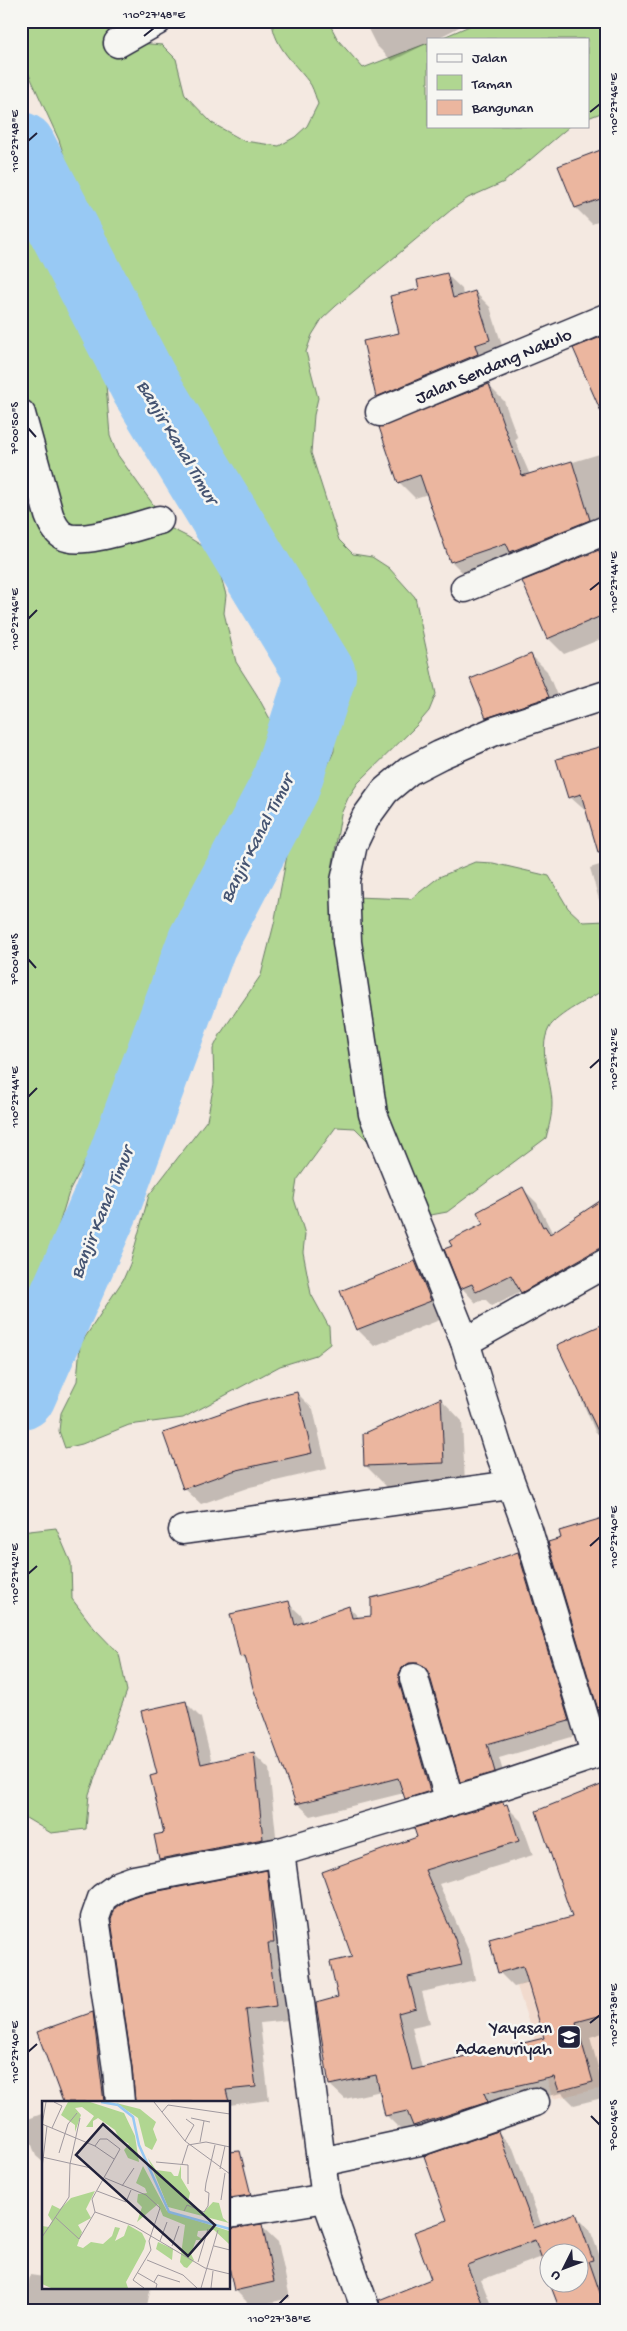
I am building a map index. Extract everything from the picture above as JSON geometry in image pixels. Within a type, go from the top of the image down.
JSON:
[{"type":"street","points":[[118,43],[156,21]]},
{"type":"street","name":"Jalan Sendang Nakulo","points":[[380,412],[606,318]]},
{"type":"street","points":[[21,414],[49,515],[53,524],[64,536],[79,540],[159,520]]},
{"type":"street","points":[[466,588],[606,530]]},
{"type":"street","points":[[120,2101],[117,2068],[95,1918],[102,1898],[120,1885],[134,1880],[280,1852],[450,1802],[601,1752],[464,1342],[373,1114],[347,942],[345,881],[353,844],[366,816],[385,791],[409,771],[440,755],[496,731],[606,695]]},
{"type":"street","points":[[464,1342],[606,1263]]},
{"type":"street","points":[[183,1530],[511,1485]]},
{"type":"street","points":[[414,1678],[450,1802]]},
{"type":"street","points":[[280,1852],[326,2198],[366,2310]]},
{"type":"street","points":[[321,2162],[424,2140],[535,2102]]},
{"type":"street","points":[[230,2214],[326,2198]]},
{"type":"shaded area","name":"Yayasan Adaenuriyah","points":[[606,1950],[606,2094],[602,2088],[553,2099],[517,1986]]},
{"type":"green space","points":[[21,21],[94,21],[127,42],[162,45],[176,59],[185,95],[212,123],[244,141],[279,146],[295,137],[307,126],[318,104],[311,85],[287,56],[277,40],[272,21],[328,21],[338,40],[363,68],[427,43],[427,128],[568,128],[504,182],[468,198],[451,210],[336,306],[322,319],[312,335],[306,352],[318,398],[314,415],[311,453],[339,540],[353,554],[372,557],[389,568],[415,597],[436,694],[429,711],[358,783],[348,798],[341,814],[332,869],[341,884],[355,897],[411,899],[439,877],[475,862],[493,863],[549,876],[568,908],[583,922],[606,921],[606,989],[559,1018],[549,1028],[546,1037],[544,1046],[552,1104],[546,1138],[447,1212],[431,1215],[415,1209],[367,1140],[355,1128],[336,1127],[297,1180],[294,1199],[305,1234],[303,1252],[311,1294],[329,1327],[330,1344],[316,1355],[280,1366],[183,1418],[129,1425],[82,1444],[65,1448],[59,1431],[61,1413],[77,1381],[80,1345],[123,1280],[130,1264],[149,1195],[207,1120],[214,1084],[213,1049],[221,1033],[261,975],[274,924],[288,850],[301,815],[319,785],[334,751],[334,701],[332,682],[308,617],[238,492],[174,395],[116,268],[64,175],[64,156],[59,140],[21,57]]},
{"type":"green space","points":[[481,21],[606,21],[606,111],[590,117],[590,38],[441,38]]},
{"type":"green space","points":[[21,187],[30,206],[49,236],[104,359],[110,436],[117,454],[170,528],[204,547],[217,562],[226,595],[224,613],[236,662],[276,730],[272,749],[262,763],[222,838],[204,892],[173,958],[146,1050],[128,1079],[69,1192],[33,1309],[21,1333],[21,438],[29,430],[21,399]]},
{"type":"green space","points":[[56,1528],[71,1563],[72,1599],[94,1628],[119,1654],[127,1691],[89,1794],[86,1829],[51,1833],[21,1815],[21,1532]]},
{"type":"building","points":[[606,148],[606,197],[575,208],[558,166]]},
{"type":"building","points":[[447,273],[453,298],[475,291],[490,340],[475,345],[478,354],[376,397],[363,341],[399,333],[390,296],[419,289],[417,280]]},
{"type":"building","points":[[606,335],[606,423],[573,348]]},
{"type":"building","points":[[489,384],[522,476],[572,461],[590,520],[510,552],[506,543],[450,562],[420,475],[398,483],[379,427]]},
{"type":"building","points":[[599,550],[600,553],[606,552],[606,614],[547,639],[522,581]]},
{"type":"building","points":[[531,654],[549,697],[486,718],[470,679]]},
{"type":"building","points":[[606,745],[606,851],[598,852],[581,794],[568,798],[556,759]]},
{"type":"building","points":[[523,1187],[543,1227],[545,1226],[550,1234],[606,1197],[606,1247],[598,1249],[521,1293],[511,1275],[476,1292],[472,1284],[460,1289],[444,1249],[452,1246],[449,1241],[483,1224],[477,1212]]},
{"type":"building","points":[[415,1261],[431,1301],[356,1330],[340,1291]]},
{"type":"building","points":[[606,1323],[606,1448],[557,1345]]},
{"type":"building","points":[[297,1392],[312,1453],[233,1471],[183,1489],[163,1433],[250,1403]]},
{"type":"building","points":[[441,1398],[444,1463],[364,1466],[363,1434]]},
{"type":"building","points":[[606,1517],[606,1711],[599,1713],[548,1542],[561,1538],[559,1531]]},
{"type":"building","points":[[518,1552],[569,1721],[487,1744],[495,1772],[460,1782],[429,1673],[424,1666],[418,1663],[409,1663],[402,1668],[399,1674],[399,1682],[430,1791],[405,1799],[398,1778],[296,1804],[253,1688],[245,1656],[240,1657],[230,1614],[289,1601],[295,1625],[349,1606],[352,1618],[371,1616],[371,1598],[420,1586]]},
{"type":"building","points":[[186,1701],[201,1764],[254,1752],[263,1839],[159,1859],[154,1835],[164,1833],[150,1776],[157,1774],[141,1711]]},
{"type":"building","points":[[606,1783],[606,2014],[576,2022],[593,2082],[559,2091],[554,2077],[484,2093],[488,2102],[413,2126],[407,2111],[385,2116],[376,2075],[329,2085],[316,2003],[338,1997],[330,1962],[352,1957],[322,1872],[417,1837],[414,1828],[503,1802],[504,1805],[507,1804],[519,1841],[425,1870],[455,1939],[462,1965],[408,1977],[416,2008],[398,2013],[412,2070],[544,2038],[523,1966],[498,1973],[489,1939],[572,1917],[536,1811]]},
{"type":"building","points":[[267,1870],[274,1943],[268,1943],[276,2006],[246,2010],[256,2087],[226,2090],[229,2101],[135,2101],[132,2067],[111,1920],[115,1908],[127,1899],[138,1895]]},
{"type":"building","points":[[93,2012],[104,2101],[63,2101],[37,2032]]},
{"type":"building","points":[[498,2131],[534,2228],[576,2213],[587,2244],[540,2244],[540,2254],[535,2240],[467,2265],[485,2310],[381,2310],[379,2300],[431,2279],[414,2232],[447,2220],[424,2156]]},
{"type":"building","points":[[240,2151],[251,2195],[230,2198],[230,2152]]},
{"type":"building","points":[[262,2224],[274,2282],[234,2291],[230,2271],[230,2229]]},
{"type":"building","points":[[590,2264],[606,2310],[560,2310],[554,2294],[590,2294]]},
{"type":"waterway","name":"Banjir Kanal Timur","points":[[21,147],[144,384],[321,675],[285,786],[202,943],[107,1201],[21,1395]]},
{"type":"place","name":"Yayasan Adaenuriyah","points":[[569,2037]]}]
